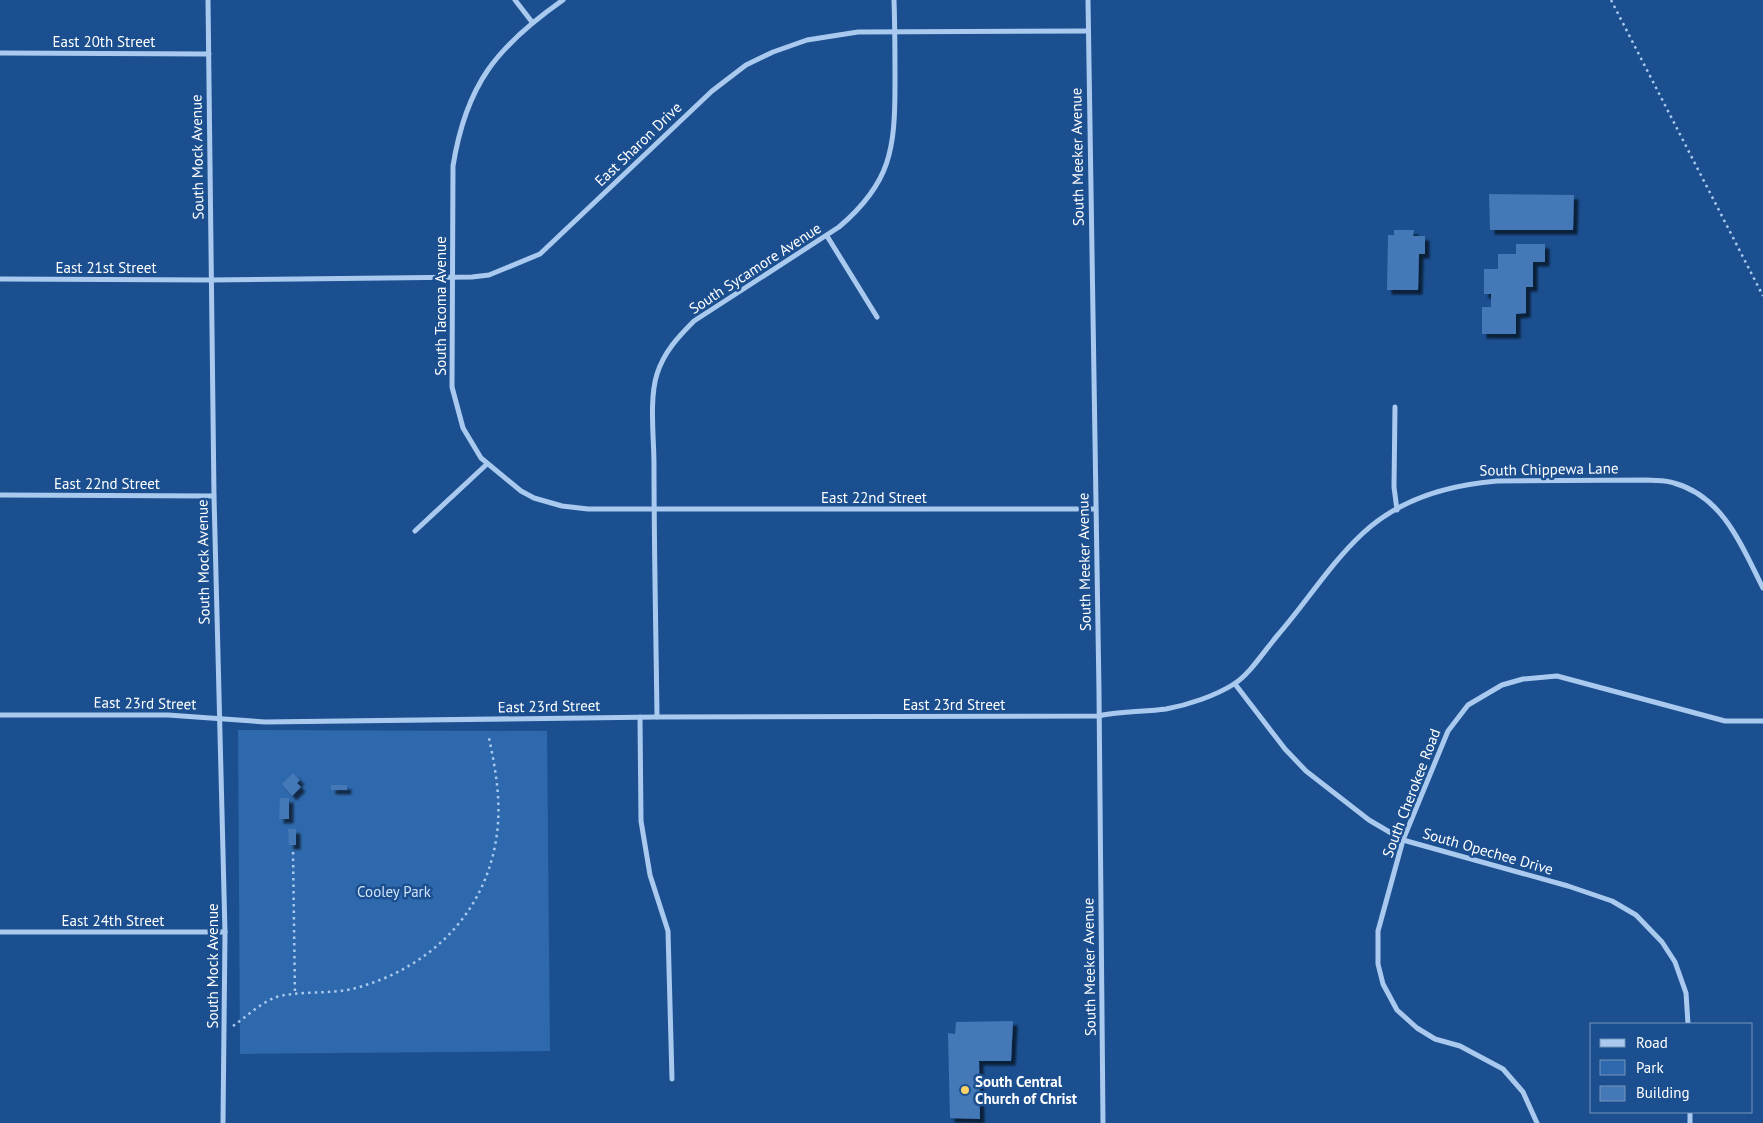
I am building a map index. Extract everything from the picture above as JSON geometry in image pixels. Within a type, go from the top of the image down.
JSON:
[{"type":"street","name":"South Mock Avenue","points":[[208,0],[214,496],[225,932],[223,1123]]},
{"type":"street","points":[[515,0],[532,22]]},
{"type":"street","name":"South Tacoma Avenue","points":[[563,0],[532,22],[489,67],[474,93],[458,132],[453,166],[452,387],[454,401],[463,428],[487,464],[521,491],[534,498],[562,506],[654,511]]},
{"type":"street","name":"South Sycamore Avenue","points":[[657,717],[654,511],[654,394],[656,374],[663,358],[676,338],[694,321],[827,236],[866,202],[886,168],[895,121],[894,0]]},
{"type":"street","name":"South Meeker Avenue","points":[[1088,0],[1103,1123]]},
{"type":"street","name":"East Sharon Drive","points":[[211,280],[472,277],[489,275],[540,254],[712,90],[746,65],[773,52],[814,38],[858,32],[1088,31]]},
{"type":"street","name":"East 20th Street","points":[[0,53],[209,54]]},
{"type":"street","points":[[827,236],[877,317]]},
{"type":"street","name":"East 21st Street","points":[[0,280],[211,280]]},
{"type":"street","points":[[1395,407],[1394,487],[1397,510]]},
{"type":"street","points":[[415,531],[487,464]]},
{"type":"street","name":"South Chippewa Lane","points":[[1098,716],[1168,708],[1197,700],[1235,684],[1293,618],[1346,549],[1373,524],[1435,491],[1473,483],[1497,481],[1672,482],[1685,486],[1706,500],[1727,520],[1763,588]]},
{"type":"street","name":"East 22nd Street","points":[[0,496],[214,496]]},
{"type":"street","name":"East 22nd Street","points":[[654,511],[1095,509]]},
{"type":"street","name":"South Cherokee Road","points":[[1537,1123],[1523,1092],[1503,1069],[1460,1046],[1435,1039],[1416,1028],[1398,1010],[1383,984],[1378,964],[1378,931],[1402,840],[1448,731],[1468,706],[1502,685],[1523,679],[1557,676],[1725,721],[1763,721]]},
{"type":"street","name":"South Opechee Drive","points":[[1235,684],[1279,742],[1306,771],[1368,820],[1402,840],[1612,900],[1636,915],[1662,942],[1675,962],[1686,993],[1688,1023]]},
{"type":"street","name":"East 23rd Street","points":[[0,715],[158,715],[220,717],[265,722],[640,717],[1098,716]]},
{"type":"street","points":[[640,717],[641,821],[650,875],[668,931],[672,1079]]},
{"type":"street","name":"East 24th Street","points":[[0,932],[225,932]]},
{"type":"path","points":[[1611,0],[1763,296]]},
{"type":"path","points":[[224,1034],[259,1006],[274,998],[333,993],[379,981],[419,961],[436,949],[456,927],[473,903],[484,882],[497,838],[498,785],[489,738]]},
{"type":"path","points":[[292,852],[295,995]]},
{"type":"green space","name":"Cooley Park","points":[[238,730],[547,731],[550,1051],[240,1054]]},
{"type":"building","points":[[1489,194],[1574,195],[1573,230],[1490,230]]},
{"type":"building","points":[[1394,230],[1414,230],[1413,236],[1425,236],[1425,254],[1419,254],[1418,290],[1387,290],[1388,235],[1394,235]]},
{"type":"building","points":[[1516,244],[1545,244],[1545,262],[1533,262],[1533,287],[1526,287],[1526,313],[1516,314],[1516,334],[1482,334],[1482,307],[1491,307],[1491,294],[1484,294],[1484,269],[1498,269],[1498,254],[1516,254]]},
{"type":"building","points":[[293,773],[300,780],[297,783],[301,787],[292,796],[282,784]]},
{"type":"building","points":[[331,785],[347,785],[347,790],[331,790]]},
{"type":"building","points":[[280,798],[289,798],[289,819],[279,819]]},
{"type":"building","points":[[288,829],[296,829],[296,845],[289,845]]},
{"type":"building","name":"South Central Church of Christ","points":[[1013,1021],[1011,1061],[979,1061],[980,1119],[950,1118],[948,1033],[955,1034],[956,1022]]},
{"type":"place","name":"South Central Church of Christ","points":[[965,1090]]}]
